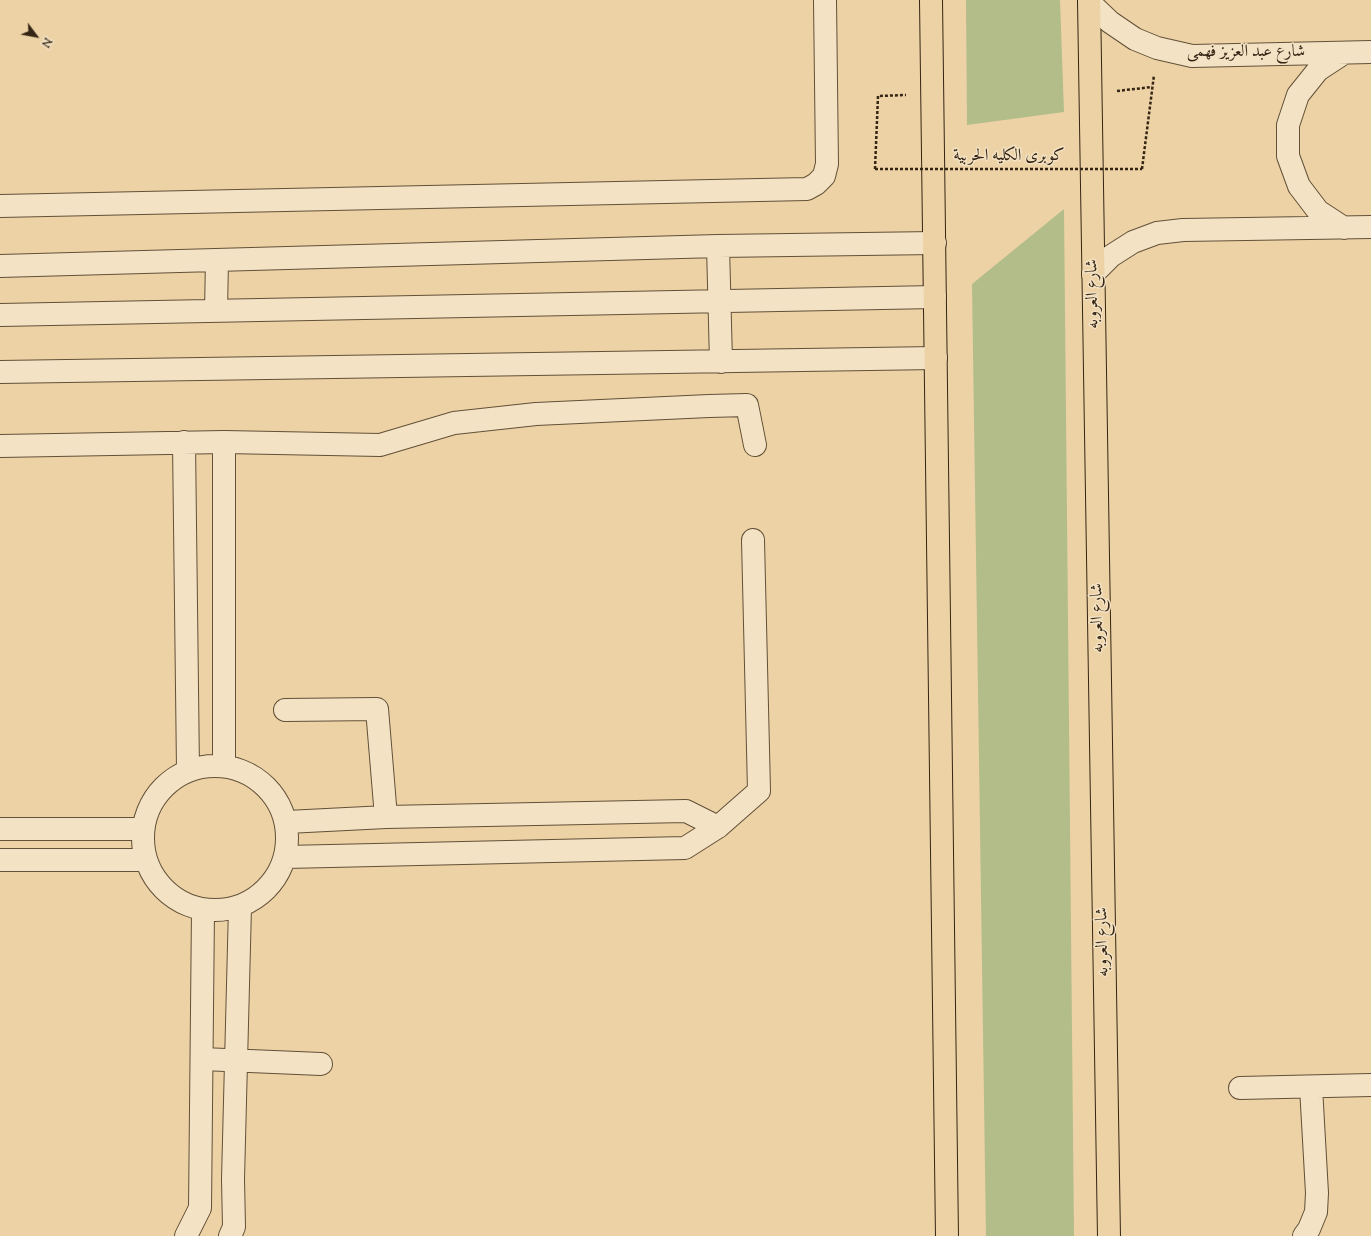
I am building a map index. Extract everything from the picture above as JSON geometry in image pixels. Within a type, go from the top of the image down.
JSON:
[{"type":"highway","points":[[931,0],[947,1236]]},
{"type":"highway","name":"شارع العروبه","points":[[1089,1],[1109,1236]]},
{"type":"street","points":[[0,206],[807,189],[816,184],[824,176],[827,164],[825,0]]},
{"type":"street","name":"شارع عبد العزيز فهمى","points":[[1089,1],[1110,22],[1135,39],[1157,48],[1192,56],[1371,52]]},
{"type":"street","points":[[1344,53],[1318,70],[1298,95],[1288,125],[1288,156],[1299,186],[1318,210],[1344,228]]},
{"type":"street","points":[[1093,274],[1111,256],[1133,242],[1157,233],[1183,230],[1371,227]]},
{"type":"street","points":[[0,266],[718,246],[935,243]]},
{"type":"street","points":[[718,246],[721,362]]},
{"type":"street","points":[[216,311],[217,260]]},
{"type":"street","points":[[0,315],[935,297]]},
{"type":"street","points":[[0,372],[936,358]]},
{"type":"street","points":[[0,446],[184,442],[380,445],[454,423],[536,414],[747,405],[755,445]]},
{"type":"street","points":[[184,442],[188,770]]},
{"type":"street","points":[[224,442],[224,765]]},
{"type":"street","points":[[286,857],[685,848],[718,827],[759,791],[753,540]]},
{"type":"street","points":[[285,710],[377,709],[386,817]]},
{"type":"street","points":[[224,765],[246,771],[265,784],[280,803],[286,822],[288,839],[286,857],[276,878],[260,896],[240,907],[203,910],[178,901],[158,883],[145,860],[143,829],[150,804],[166,783],[188,770],[224,765]]},
{"type":"street","points":[[286,822],[386,817],[686,812],[718,827]]},
{"type":"street","points":[[0,829],[143,829]]},
{"type":"street","points":[[0,860],[145,860]]},
{"type":"street","points":[[230,1236],[234,1227],[233,1179],[240,907]]},
{"type":"street","points":[[186,1236],[200,1208],[203,910]]},
{"type":"street","points":[[202,1059],[321,1064]]},
{"type":"street","points":[[1240,1088],[1371,1086]]},
{"type":"street","points":[[1304,1236],[1309,1229],[1316,1212],[1317,1193],[1311,1087]]},
{"type":"path","name":"كوبرى الكليه الحربية","points":[[878,96],[875,169],[1142,169],[1152,88],[1091,93]]},
{"type":"green space","points":[[966,0],[1060,0],[1064,112],[967,125]]},
{"type":"green space","points":[[1064,209],[1074,1236],[986,1236],[972,284]]}]
